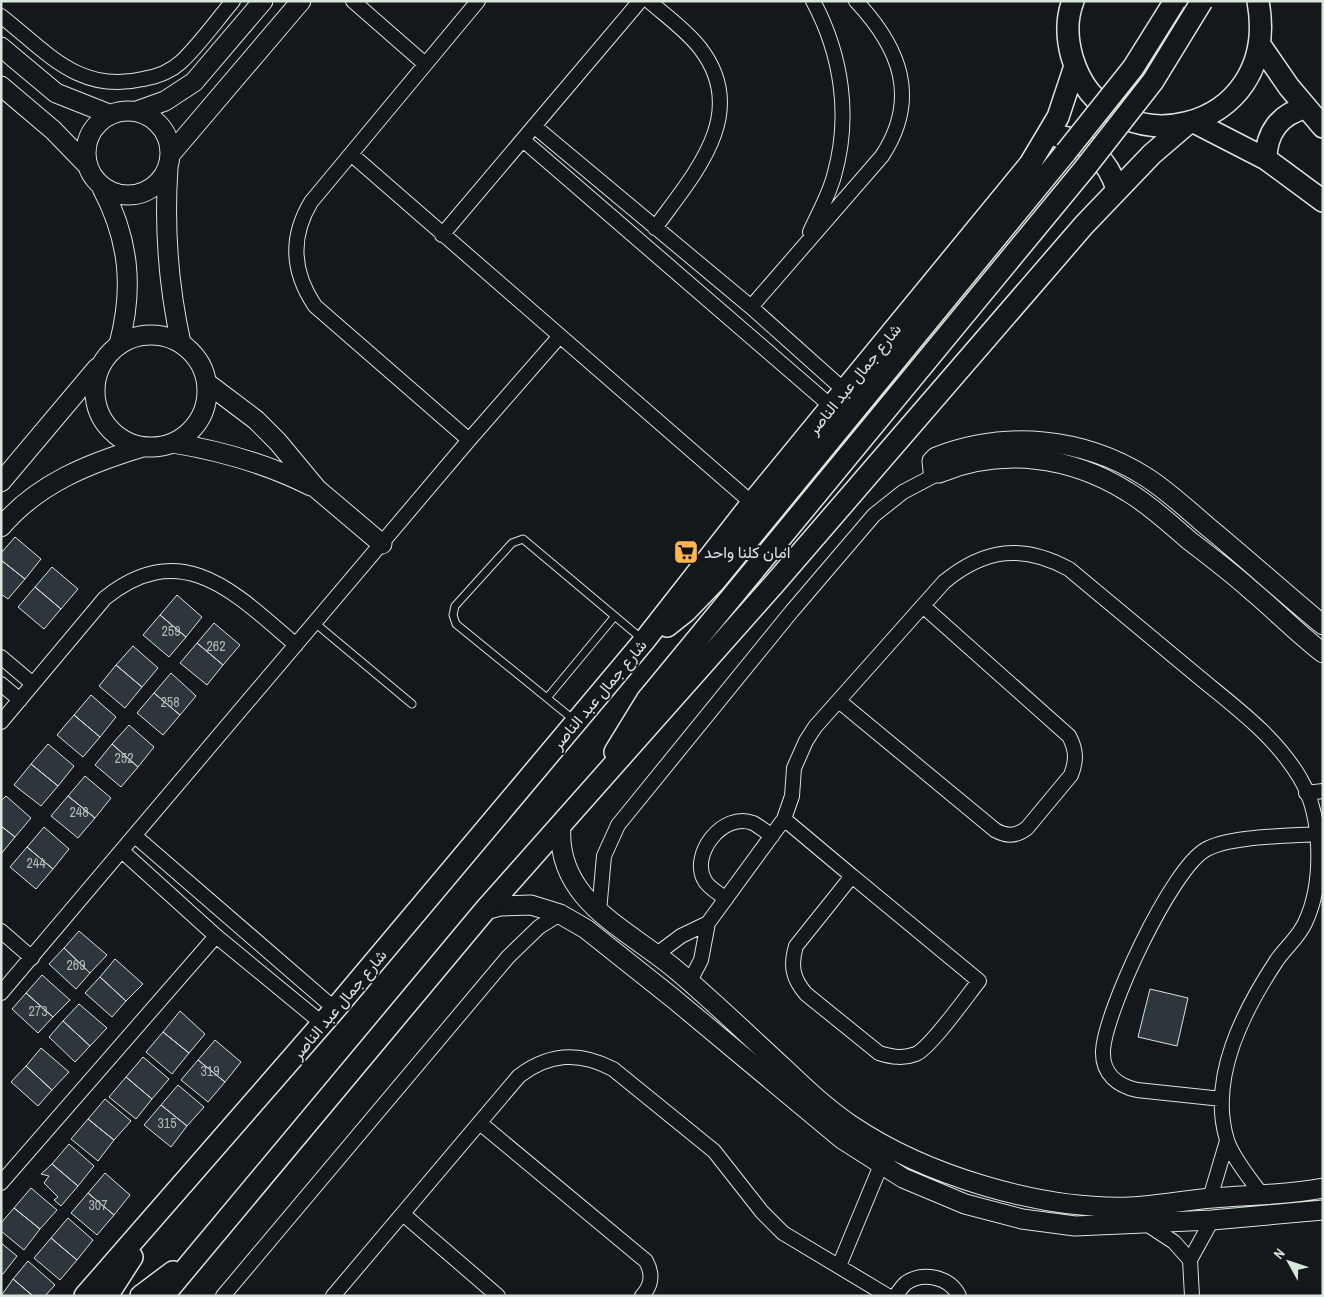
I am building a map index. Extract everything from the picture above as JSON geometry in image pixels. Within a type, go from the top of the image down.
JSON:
[{"type":"main road","points":[[1060,1],[1068,26]]},
{"type":"main road","points":[[1072,1],[1068,26],[1069,46],[1075,66],[1084,83],[1096,98],[1112,111],[1129,120],[1148,125],[1167,126],[1190,123],[1214,113],[1231,100],[1245,84],[1255,65],[1260,45],[1262,24],[1258,1]]},
{"type":"main road","points":[[644,641],[686,611],[714,582],[1128,75],[1175,1]]},
{"type":"main road","points":[[605,776],[618,743],[647,700],[1085,168],[1153,81],[1202,1]]},
{"type":"main road","points":[[1260,45],[1305,108],[1323,127]]},
{"type":"main road","name":"شارع جمال عبد الناصر","points":[[85,1296],[329,1017],[644,641],[752,503],[1030,164],[1049,136],[1058,117],[1075,66]]},
{"type":"main road","points":[[1266,159],[1268,142],[1276,126],[1289,114],[1305,108]]},
{"type":"main road","points":[[1190,123],[1266,159],[1323,201]]},
{"type":"main road","points":[[163,1296],[485,910],[775,583],[1117,189],[1190,123]]},
{"type":"main road","points":[[1049,136],[1072,139],[1092,150],[1108,167],[1117,189]]},
{"type":"main road","points":[[107,1296],[127,1266],[148,1225]]},
{"type":"main road","points":[[141,1296],[160,1281],[192,1261]]},
{"type":"street","points":[[1,16],[70,72],[93,80],[118,83],[150,78],[180,63],[233,1]]},
{"type":"street","points":[[137,111],[165,101],[194,82],[263,1]]},
{"type":"street","points":[[102,188],[117,194],[133,196],[148,190],[160,180],[169,161],[301,1]]},
{"type":"street","points":[[352,1],[425,64]]},
{"type":"street","points":[[469,440],[314,306],[299,278],[295,247],[303,216],[311,202],[478,1]]},
{"type":"street","points":[[442,235],[640,1]]},
{"type":"street","points":[[649,1],[691,37],[701,49],[715,78],[720,109],[716,132],[708,154],[654,228]]},
{"type":"street","points":[[798,254],[834,178],[842,137],[842,94],[839,73],[828,32],[813,1]]},
{"type":"street","points":[[751,307],[882,156],[897,129],[901,113],[903,90],[899,67],[878,28],[856,1]]},
{"type":"street","points":[[1,47],[56,93],[109,114]]},
{"type":"street","points":[[1,86],[53,130],[86,164]]},
{"type":"street","points":[[119,344],[128,299],[127,260],[121,230],[102,188],[92,178],[86,164],[85,145],[94,127],[109,114],[123,110],[137,111],[151,117],[162,127],[168,140],[167,251],[171,293],[181,343]]},
{"type":"street","points":[[534,126],[751,307],[838,399]]},
{"type":"street","points":[[523,140],[838,399]]},
{"type":"street","points":[[351,154],[752,503]]},
{"type":"street","points":[[1,482],[119,344],[139,335],[161,335],[181,343],[194,353],[202,367],[207,383],[205,407],[193,429],[173,443],[158,447],[144,447],[97,462],[60,479],[20,507],[1,527]]},
{"type":"street","points":[[1,993],[469,440],[560,337]]},
{"type":"street","points":[[101,363],[95,384],[96,406],[106,426],[123,440],[144,447]]},
{"type":"street","points":[[207,383],[232,401],[272,436],[317,489],[382,544]]},
{"type":"street","points":[[940,473],[932,468],[932,461],[936,457],[971,445],[990,442],[1036,441],[1072,446],[1112,459],[1148,478],[1323,625]]},
{"type":"street","points":[[173,443],[240,457],[290,476],[317,489]]},
{"type":"street","points":[[599,911],[604,856],[618,825],[675,752],[874,515],[903,492],[940,473],[965,464],[1027,458],[1047,460],[1103,478],[1129,492],[1157,514],[1251,590],[1323,653]]},
{"type":"street","points":[[674,999],[690,981],[701,960],[708,923],[784,819],[792,796],[794,768],[802,748],[815,727],[944,582],[959,569],[976,560],[1014,552],[1052,560],[1069,569],[1256,725],[1281,750],[1301,779],[1317,834],[1320,880],[1304,925],[1279,957],[1256,992],[1238,1029],[1227,1068],[1222,1098],[1227,1141],[1210,1198]]},
{"type":"street","points":[[1,722],[105,598],[126,583],[156,573],[188,572],[219,582],[235,593],[296,645]]},
{"type":"street","points":[[839,701],[995,830],[1008,835],[1021,832],[1027,828],[1071,775],[1075,765],[1074,745],[1068,736],[923,606]]},
{"type":"street","points":[[1,657],[33,684]]},
{"type":"street","points":[[1,684],[20,700]]},
{"type":"street","points":[[1306,793],[1323,791]]},
{"type":"street","points":[[784,819],[979,981],[923,1050],[906,1057],[892,1057],[879,1053],[867,1045],[806,994],[798,984],[793,972],[792,959],[796,946],[852,876]]},
{"type":"street","points":[[726,899],[705,882],[702,869],[702,856],[707,844],[715,833],[726,826],[738,822],[752,822],[772,836]]},
{"type":"street","points":[[485,910],[500,906],[531,905],[560,914],[586,929],[846,1132],[881,1165],[935,1193],[996,1214],[1075,1226],[1212,1220],[1316,1210],[1316,1190],[1210,1198],[1129,1207],[1059,1201],[1016,1193],[940,1170],[886,1145],[846,1132],[821,1102],[690,981],[599,911],[579,892],[567,872],[561,849],[561,825]]},
{"type":"street","points":[[1222,1098],[1137,1090],[1124,1087],[1115,1081],[1106,1068],[1103,1052],[1123,984],[1138,950],[1160,910],[1193,860],[1204,850],[1218,844],[1232,842],[1317,834]]},
{"type":"street","points":[[135,836],[329,1017]]},
{"type":"street","points":[[122,852],[216,936],[329,1017]]},
{"type":"street","points":[[586,929],[585,920],[587,916],[594,911],[599,911]]},
{"type":"street","points":[[223,1296],[508,957],[539,927],[560,914]]},
{"type":"street","points":[[657,954],[681,936],[708,923]]},
{"type":"street","points":[[1,931],[32,958]]},
{"type":"street","points":[[1,1183],[216,936]]},
{"type":"street","points":[[333,1296],[519,1076],[533,1066],[548,1059],[565,1056],[582,1056],[598,1061],[613,1069],[707,1145],[762,1212],[783,1233],[805,1248],[888,1296]]},
{"type":"street","points":[[480,1122],[646,1261],[650,1269],[651,1280],[642,1296]]},
{"type":"street","points":[[1227,1141],[1262,1195]]},
{"type":"street","points":[[839,1266],[881,1165]]},
{"type":"street","points":[[403,1214],[498,1296]]},
{"type":"street","points":[[1192,1296],[1190,1260],[1212,1220]]},
{"type":"street","points":[[1146,1223],[1174,1242],[1190,1260]]},
{"type":"street","points":[[895,1296],[905,1284],[915,1278],[927,1276],[939,1278],[949,1284],[959,1296]]},
{"type":"lane","points":[[576,722],[456,624],[453,615],[455,606],[512,543],[523,539],[527,540],[644,641]]},
{"type":"lane","points":[[547,698],[615,616]]},
{"type":"lane","points":[[315,623],[412,704]]},
{"type":"building","points":[[15,537],[41,559],[25,579],[1,560],[1,553]]},
{"type":"building","points":[[1,560],[25,579],[8,599],[1,594]]},
{"type":"building","points":[[52,567],[78,589],[61,609],[35,587]]},
{"type":"building","points":[[35,587],[61,609],[44,629],[18,607]]},
{"type":"building","points":[[177,595],[202,617],[186,637],[160,615]]},
{"type":"building","points":[[160,615],[186,637],[169,657],[143,635]]},
{"type":"building","points":[[214,623],[240,645],[223,665],[197,643]]},
{"type":"building","points":[[197,643],[223,665],[207,685],[180,663]]},
{"type":"building","points":[[133,646],[158,668],[142,687],[116,665]]},
{"type":"building","points":[[116,665],[142,687],[125,708],[99,686]]},
{"type":"building","points":[[171,673],[196,696],[180,715],[154,693]]},
{"type":"building","points":[[154,693],[180,715],[163,735],[137,713]]},
{"type":"building","points":[[91,695],[116,717],[100,737],[74,715]]},
{"type":"building","points":[[74,715],[100,737],[83,757],[57,735]]},
{"type":"building","points":[[129,725],[154,747],[138,767],[112,744]]},
{"type":"building","points":[[48,744],[74,766],[58,786],[31,764]]},
{"type":"building","points":[[112,744],[138,767],[121,787],[95,765]]},
{"type":"building","points":[[31,764],[58,786],[41,806],[14,785]]},
{"type":"building","points":[[85,776],[111,798],[95,818],[68,796]]},
{"type":"building","points":[[6,796],[31,818],[15,837],[1,826],[1,801]]},
{"type":"building","points":[[68,796],[95,818],[78,838],[51,816]]},
{"type":"building","points":[[1,826],[15,837],[1,854]]},
{"type":"building","points":[[44,827],[69,849],[53,869],[27,847]]},
{"type":"building","points":[[27,847],[53,869],[36,889],[10,867]]},
{"type":"building","points":[[79,931],[107,955],[90,973],[64,948]]},
{"type":"building","points":[[64,948],[90,973],[76,989],[49,964]]},
{"type":"building","points":[[115,959],[143,984],[126,1001],[100,977]]},
{"type":"building","points":[[42,975],[70,1000],[53,1017],[26,993]]},
{"type":"building","points":[[100,977],[126,1001],[112,1017],[85,993]]},
{"type":"building","points":[[1150,989],[1188,998],[1177,1046],[1138,1037]]},
{"type":"building","points":[[26,993],[53,1017],[38,1033],[12,1009]]},
{"type":"building","points":[[79,1004],[107,1028],[90,1046],[63,1021]]},
{"type":"building","points":[[180,1011],[205,1034],[189,1053],[163,1032]]},
{"type":"building","points":[[63,1021],[90,1046],[75,1062],[49,1037]]},
{"type":"building","points":[[163,1032],[189,1053],[172,1074],[146,1052]]},
{"type":"building","points":[[215,1040],[241,1062],[225,1082],[198,1060]]},
{"type":"building","points":[[41,1048],[69,1072],[52,1090],[26,1066]]},
{"type":"building","points":[[143,1057],[169,1079],[152,1099],[126,1077]]},
{"type":"building","points":[[198,1060],[225,1082],[208,1102],[181,1080]]},
{"type":"building","points":[[26,1066],[52,1090],[38,1106],[11,1082]]},
{"type":"building","points":[[126,1077],[152,1099],[136,1119],[109,1097]]},
{"type":"building","points":[[178,1085],[204,1107],[187,1126],[161,1105]]},
{"type":"building","points":[[105,1099],[131,1121],[114,1140],[88,1119]]},
{"type":"building","points":[[161,1105],[187,1126],[171,1147],[144,1125]]},
{"type":"building","points":[[88,1119],[114,1140],[98,1161],[71,1139]]},
{"type":"building","points":[[69,1144],[94,1166],[78,1186],[52,1164]]},
{"type":"building","points":[[52,1164],[78,1186],[61,1206],[54,1200],[58,1197],[44,1183],[49,1176],[41,1174]]},
{"type":"building","points":[[105,1173],[130,1195],[114,1215],[88,1193]]},
{"type":"building","points":[[31,1188],[57,1210],[40,1229],[14,1208]]},
{"type":"building","points":[[88,1193],[114,1215],[97,1235],[71,1213]]},
{"type":"building","points":[[14,1208],[40,1229],[24,1250],[1,1231],[1,1223]]},
{"type":"building","points":[[68,1218],[93,1240],[77,1260],[51,1238]]},
{"type":"building","points":[[51,1238],[77,1260],[60,1280],[34,1258]]},
{"type":"building","points":[[1,1243],[17,1256],[3,1274],[1,1273]]},
{"type":"building","points":[[28,1261],[55,1285],[45,1296],[33,1296],[13,1279]]},
{"type":"building","points":[[13,1279],[33,1296],[1,1296]]},
{"type":"place","name":"امان كلنا واحد","points":[[686,552]]}]
